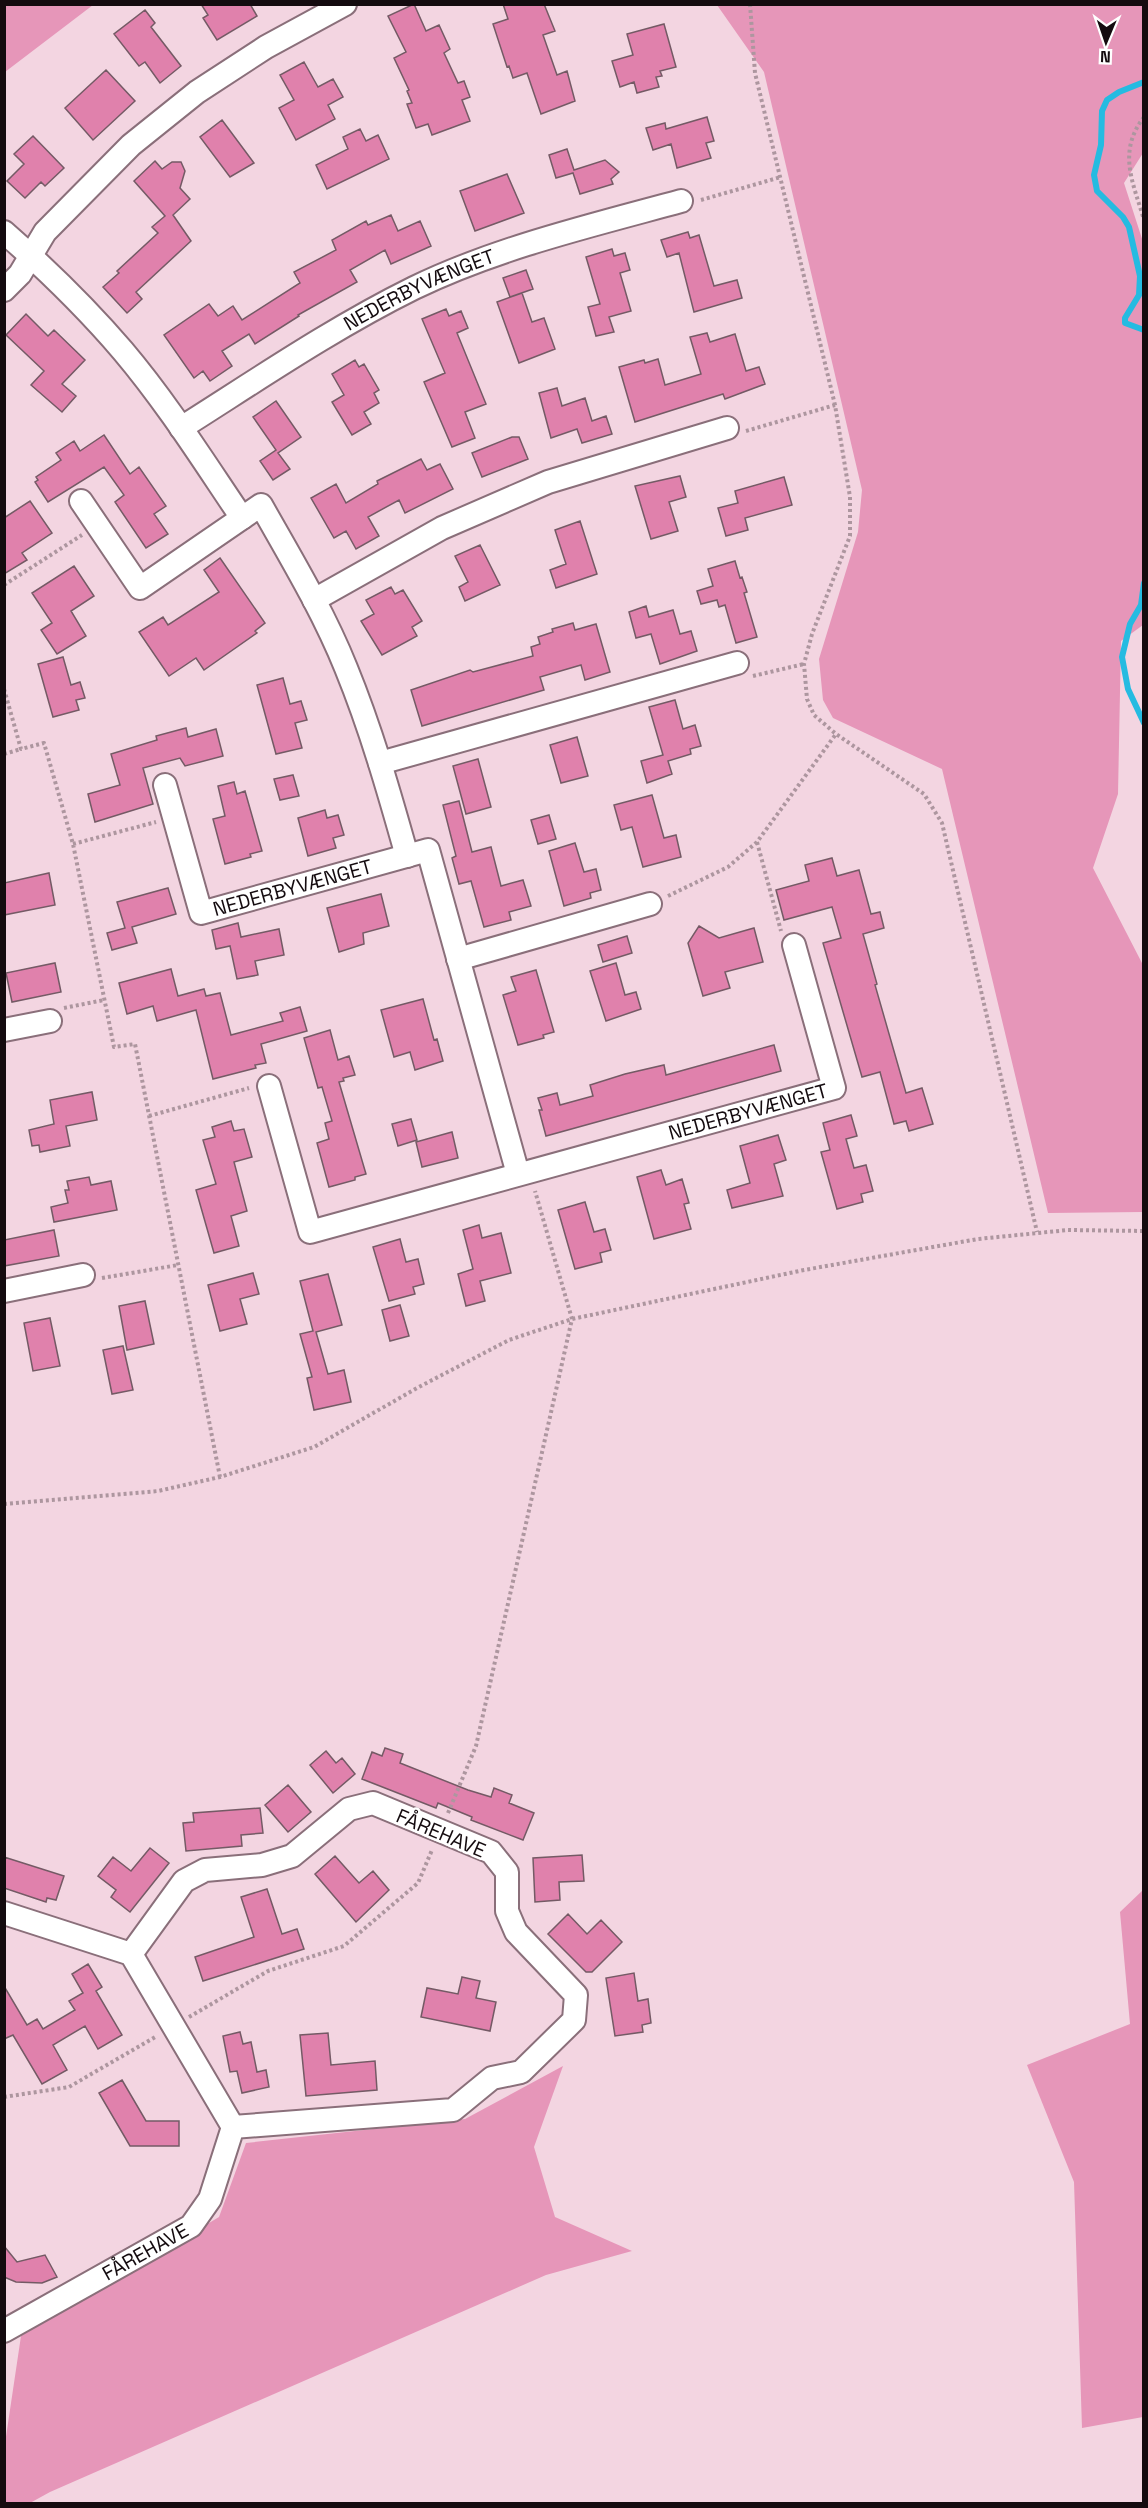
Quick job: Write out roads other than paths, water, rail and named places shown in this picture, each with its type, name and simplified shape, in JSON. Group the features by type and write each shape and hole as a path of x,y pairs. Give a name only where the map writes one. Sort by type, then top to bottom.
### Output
{"street":[{"path":"4,290 20,274 45,232 131,145 188,99 266,47 345,4"},
{"name":"NEDERBYVÆNGET","path":"181,428 345,324 416,287 502,253 681,201"},
{"path":"4,232 31,256 123,351 181,428 242,518"},
{"path":"314,600 442,528 548,482 727,428"},
{"path":"81,501 140,588 261,504 314,600 346,668 380,763 407,856"},
{"path":"380,763 737,663"},
{"name":"NEDERBYVÆNGET","path":"165,785 201,913 428,850 458,959 524,1173"},
{"path":"458,959 650,904"},
{"name":"NEDERBYVÆNGET","path":"269,1086 310,1232 834,1088 794,945"},
{"path":"4,1030 50,1021"},
{"path":"4,1291 83,1275"},
{"name":"FÅREHAVE","path":"4,2331 191,2226 210,2199 233,2127 453,2110 492,2078 521,2072 574,2020 576,1995 516,1932 507,1911 507,1872 491,1852 373,1803 349,1809 292,1856 262,1865 205,1870 184,1881 131,1954"},
{"path":"4,1913 131,1954 233,2127"}],"waterway":[{"path":"1144,82 1119,92 1107,100 1102,111 1101,145 1094,175 1097,191 1123,217 1129,227 1140,276 1139,295 1125,318 1125,323 1144,330"},
{"path":"1144,583 1141,605 1130,624 1122,657 1128,689 1144,723"}]}
